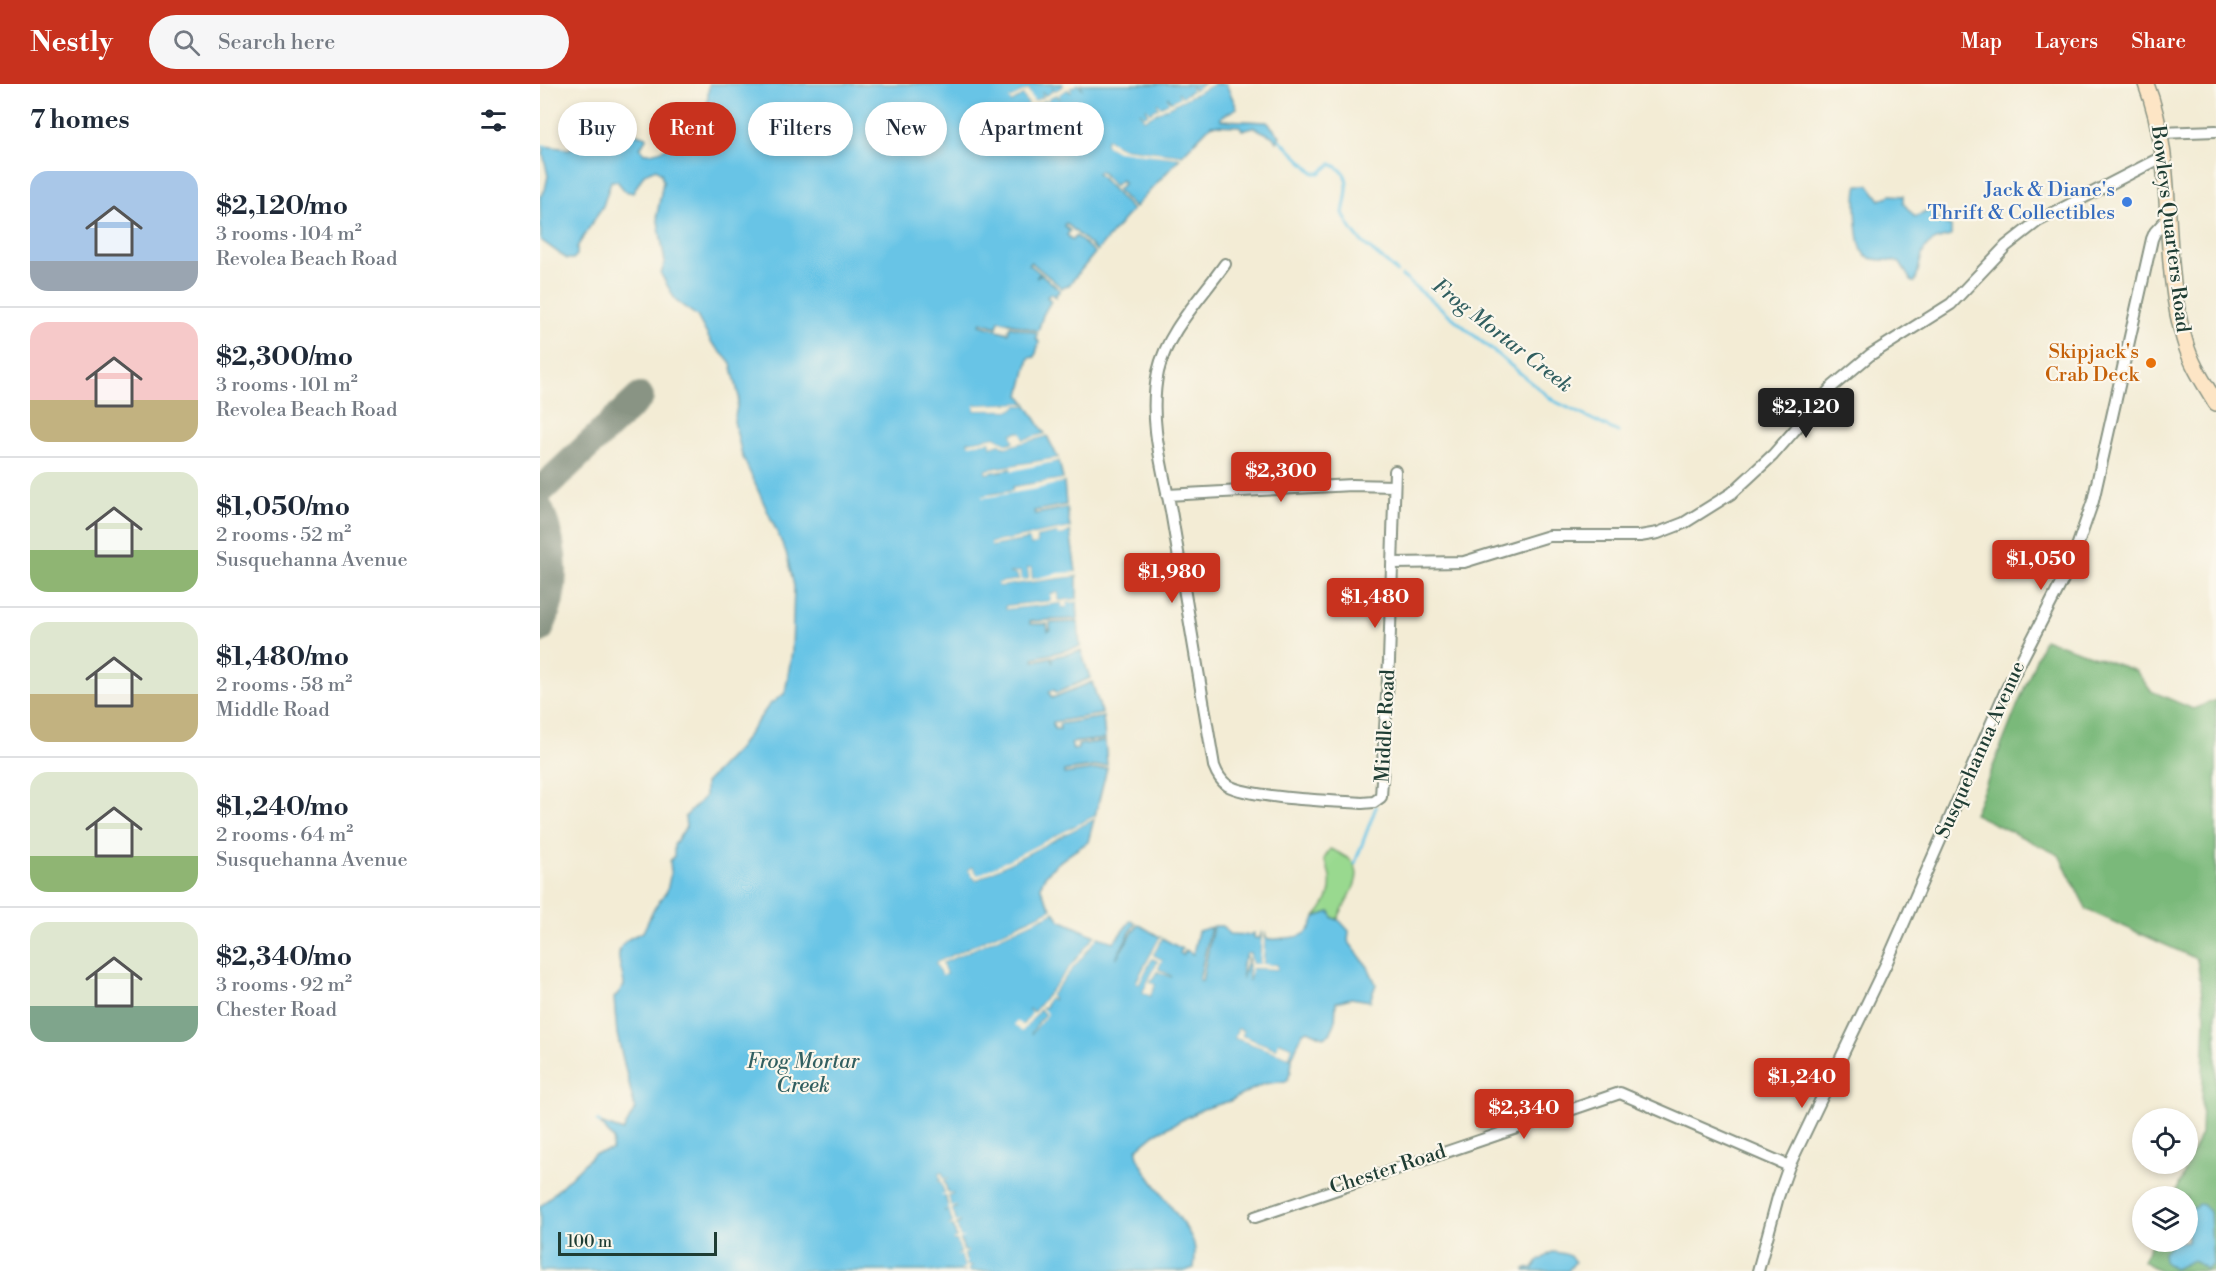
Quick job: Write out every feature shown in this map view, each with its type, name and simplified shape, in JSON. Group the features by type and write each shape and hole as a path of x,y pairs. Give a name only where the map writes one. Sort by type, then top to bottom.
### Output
{"street":[{"name":"Bowleys Quarters Road","path":"2146,84 2160,133 2175,301 2184,341 2192,362 2216,403"},
{"path":"2160,133 2216,131"},
{"path":"1393,563 1464,562 1549,536 1640,536 1664,531 1684,523 1732,493 1773,455 1833,386 1870,356 1951,304 2006,246 2038,221 2162,157"},
{"name":"Susquehanna Avenue","path":"1758,1271 1789,1166 1886,964 2007,690 2072,564 2093,501 2152,239 2167,219"},
{"path":"1225,264 1179,328 1158,371 1155,418 1167,495 1352,485 1394,486"},
{"name":"Middle Road","path":"1167,495 1214,766 1221,780 1250,793 1362,803 1378,800 1383,793 1395,471"},
{"name":"Chester Road","path":"1255,1216 1620,1093 1789,1166"}],"green space":[{"path":"2044,639 2136,671 2151,691 2193,709 2216,700 2216,1271 2160,1271 2143,1261 2147,1252 2198,1252 2198,1186 2179,1186 2184,1174 2198,1174 2205,1016 2197,959 2087,910 2059,855 1974,814"},
{"path":"1330,849 1348,858 1354,864 1357,872 1354,887 1338,919 1333,918 1330,912 1315,917 1325,903 1330,890 1330,875 1324,859"}],"water":[{"name":"Frog Mortar Creek","path":"709,84 1063,84 1064,86 1055,91 1052,87 1054,91 1045,96 1042,92 1044,97 1033,102 1028,90 1010,99 1011,102 959,102 959,156 1104,156 1104,102 1048,102 1047,99 1057,94 1060,99 1058,94 1068,89 1071,93 1070,88 1077,84 1082,88 1081,84 1204,84 1194,91 1191,86 1192,91 1182,97 1178,92 1181,97 1171,102 1168,97 1170,103 1160,107 1157,103 1159,108 1149,113 1146,108 1148,114 1144,116 1140,112 1144,119 1214,84 1226,84 1237,108 1221,117 1221,120 1267,122 1280,136 1277,142 1272,136 1253,127 1242,130 1240,126 1211,125 1182,155 1122,148 1107,139 1105,144 1117,150 1180,158 1134,208 1117,190 1124,183 1121,180 1114,186 1100,171 1097,173 1132,210 1097,251 1066,223 1064,225 1070,231 1067,235 1072,240 1076,236 1095,253 1068,286 1062,288 1031,262 1029,264 1040,273 1036,278 1041,274 1060,290 1055,296 1057,298 1051,293 1047,297 1051,301 1038,331 999,320 997,327 981,322 980,325 1008,333 1010,326 1037,333 1036,338 1039,342 1035,357 1029,358 1020,395 1026,403 975,405 975,410 1011,410 1017,405 1027,405 1045,434 1023,440 1020,432 1012,434 1014,442 1007,444 995,437 968,442 969,444 990,441 991,446 1000,443 1005,447 1047,436 1058,458 986,470 986,473 1059,461 1063,479 1013,487 1013,491 1064,482 1066,505 1034,511 1035,514 1067,508 1070,528 991,543 992,546 1030,539 1031,545 1037,543 1036,537 1057,533 1061,535 1070,531 1076,572 1032,579 1031,568 1028,568 1029,579 1021,581 1020,572 1009,573 1017,574 1019,580 999,583 999,586 1077,576 1077,599 1059,601 1058,593 1051,594 1051,601 1006,606 1006,609 1062,603 1063,607 1066,607 1066,603 1077,602 1078,619 1030,621 1030,624 1047,624 1048,631 1050,623 1078,622 1080,647 1033,658 1034,661 1051,657 1053,663 1052,657 1081,651 1090,678 1056,693 1054,689 1049,692 1052,698 1092,682 1102,714 1053,722 1054,729 1060,729 1059,724 1103,717 1105,739 1071,743 1073,750 1078,749 1078,745 1105,741 1107,765 1064,771 1064,774 1107,768 1095,816 978,876 972,867 968,870 976,880 1094,819 1088,842 1052,868 1042,881 1042,891 1052,909 936,963 942,975 946,974 942,963 1054,912 1060,920 1095,936 1034,1012 1028,1009 1033,1013 1022,1026 1017,1022 1015,1025 1022,1031 1040,1009 1045,1014 1031,1034 1047,1014 1040,1008 1045,1007 1049,997 1054,1000 1050,996 1098,937 1114,942 1131,920 1135,923 1116,958 1138,924 1160,937 1136,982 1139,984 1152,958 1158,961 1143,992 1150,996 1155,985 1150,983 1157,971 1172,977 1158,969 1162,960 1153,955 1162,938 1182,949 1180,953 1183,955 1186,950 1193,954 1198,931 1211,927 1199,980 1202,981 1213,926 1223,926 1229,934 1254,933 1254,938 1260,938 1262,930 1260,965 1252,964 1250,954 1247,954 1242,964 1242,979 1248,956 1249,981 1251,968 1277,969 1277,965 1263,965 1265,932 1266,938 1272,939 1292,938 1305,934 1315,917 1330,912 1333,918 1340,921 1349,931 1348,941 1368,967 1376,984 1370,1001 1351,998 1336,1002 1335,1023 1330,1034 1323,1037 1308,1030 1303,1032 1292,1057 1289,1056 1292,1047 1279,1042 1276,1049 1242,1036 1243,1031 1238,1029 1235,1038 1292,1058 1287,1081 1263,1084 1230,1101 1203,1109 1155,1134 1137,1149 1143,1167 1182,1221 1194,1244 1194,1268 1185,1271 969,1271 968,1267 973,1266 967,1266 964,1253 968,1251 964,1252 956,1224 961,1222 956,1223 952,1209 957,1207 951,1208 948,1195 953,1193 948,1194 944,1180 949,1178 944,1179 942,1173 939,1174 941,1180 938,1181 941,1181 949,1209 944,1211 949,1210 953,1224 949,1225 953,1225 957,1239 953,1240 957,1240 961,1253 957,1255 961,1254 965,1268 961,1270 966,1271 540,1271 540,1207 594,1154 612,1150 613,1139 600,1123 623,1131 635,1109 617,1034 614,998 624,986 619,951 628,940 643,932 654,909 667,891 674,845 686,827 685,817 705,796 705,783 738,749 769,705 785,693 792,652 794,586 786,552 742,455 734,421 739,397 731,363 711,342 697,316 676,301 661,274 665,262 657,215 663,182 661,173 656,169 644,174 633,193 625,191 617,181 611,181 603,206 577,247 577,255 573,259 567,259 541,240 540,197 545,190 548,176 543,153 545,146 558,148 558,156 637,156 637,134 647,137 640,148 644,153 649,152 649,156 736,156 736,102 708,102"},
{"name":"Frog Mortar Creek","path":"1023,95 1027,102 1011,102"},
{"path":"1858,185 1869,185 1880,200 1891,195 1903,196 1903,203 1915,217 1933,209 1937,219 1951,227 1951,236 1932,242 1923,252 1915,282 1912,282 1900,263 1867,257 1863,253 1857,222"},
{"path":"2198,1204 2204,1205 2210,1212 2213,1265 2206,1269 2193,1260 2174,1269 2164,1261 2163,1252 2198,1252"},
{"path":"1552,1252 1568,1255 1575,1262 1568,1271 1525,1271 1525,1269 1533,1268 1537,1262"}],"pier":[{"path":"1063,84 1077,84 1070,88 1072,93 1068,89 1059,94 1060,99 1057,94 1048,99 1048,102 1046,100 1027,102 1023,95 1011,102 1009,99 1028,90 1034,101 1044,97 1041,92 1045,96 1054,91 1052,87 1055,91 1064,86"},
{"path":"1204,84 1214,84 1144,119 1140,112 1144,116 1148,114 1147,108 1150,113 1159,108 1157,103 1161,107 1169,103 1167,98 1171,102 1180,97 1178,92 1182,97 1192,91 1190,87 1194,91"},
{"path":"1107,139 1122,148 1182,155 1180,158 1117,151 1105,144"},
{"path":"1022,403 1027,405 1017,405 1011,410 975,410 974,405"},
{"path":"1021,432 1023,440 1045,434 1047,436 1005,447 1000,443 991,446 990,441 969,445 968,442 995,437 1008,444 1014,442 1012,434"},
{"path":"1058,458 1059,461 1012,471 1011,468 986,473 986,470"},
{"path":"1063,479 1064,482 1037,489 983,498 982,496 1013,491 1013,487"},
{"path":"1070,528 1070,531 1062,535 1058,536 1057,533 1036,537 1037,544 1031,545 1029,539 991,546 991,543"},
{"path":"1028,568 1031,568 1032,579 1058,573 1076,572 1077,576 999,586 998,583 1019,580 1017,574 1009,573 1020,572 1021,580 1029,579"},
{"path":"1058,593 1059,601 1077,599 1077,602 1067,603 1067,607 1062,607 1062,603 1006,609 1006,606 1051,601 1050,594"},
{"path":"1095,816 1094,819 976,880 968,870 972,867 978,875"},
{"path":"1052,909 1054,912 942,963 946,974 942,976 936,963"},
{"path":"1262,930 1265,932 1263,964 1277,965 1277,969 1252,968 1248,981 1250,964 1248,956 1240,979 1247,954 1250,954 1252,964 1260,964"},
{"path":"1095,936 1098,937 1050,996 1054,1000 1049,998 1044,1007 1041,1007 1048,1014 1031,1034 1045,1014 1040,1009 1022,1032 1014,1025 1017,1021 1023,1025 1032,1013 1028,1009 1034,1012"},
{"path":"1160,937 1162,938 1153,955 1162,960 1158,969 1172,977 1157,971 1150,982 1155,985 1150,996 1143,992 1158,961 1152,958 1139,984 1136,983"},
{"path":"1238,1029 1243,1031 1242,1036 1276,1049 1278,1042 1292,1047 1289,1056 1292,1058 1235,1038"},
{"path":"942,1173 944,1179 949,1178 944,1181 947,1193 953,1193 948,1195 951,1207 957,1206 952,1209 956,1222 961,1221 956,1224 960,1237 965,1237 960,1239 963,1252 969,1251 964,1254 967,1266 973,1266 968,1267 969,1271 960,1270 965,1268 961,1255 956,1256 961,1253 957,1240 952,1240 957,1238 954,1225 948,1226 953,1223 949,1210 944,1210 949,1209 946,1196 940,1196 945,1194 941,1181 936,1182 941,1180 939,1174"}],"waterway":[{"name":"Frog Mortar Creek","path":"1280,140 1314,173 1320,173 1331,164 1339,168 1347,185 1343,213 1348,224 1360,240 1397,272"},
{"name":"Frog Mortar Creek","path":"540,147 545,146"},
{"name":"Frog Mortar Creek","path":"1402,276 1554,401 1618,432"},
{"path":"1355,863 1376,807"}],"taxiway":[{"path":"540,491 640,397"},
{"path":"540,510 549,540 553,570 550,599 540,629"}],"place":[{"name":"Jack & Diane's Thrift & Collectibles","path":"2127,202"},
{"name":"Skipjack's Crab Deck","path":"2151,363"}]}
